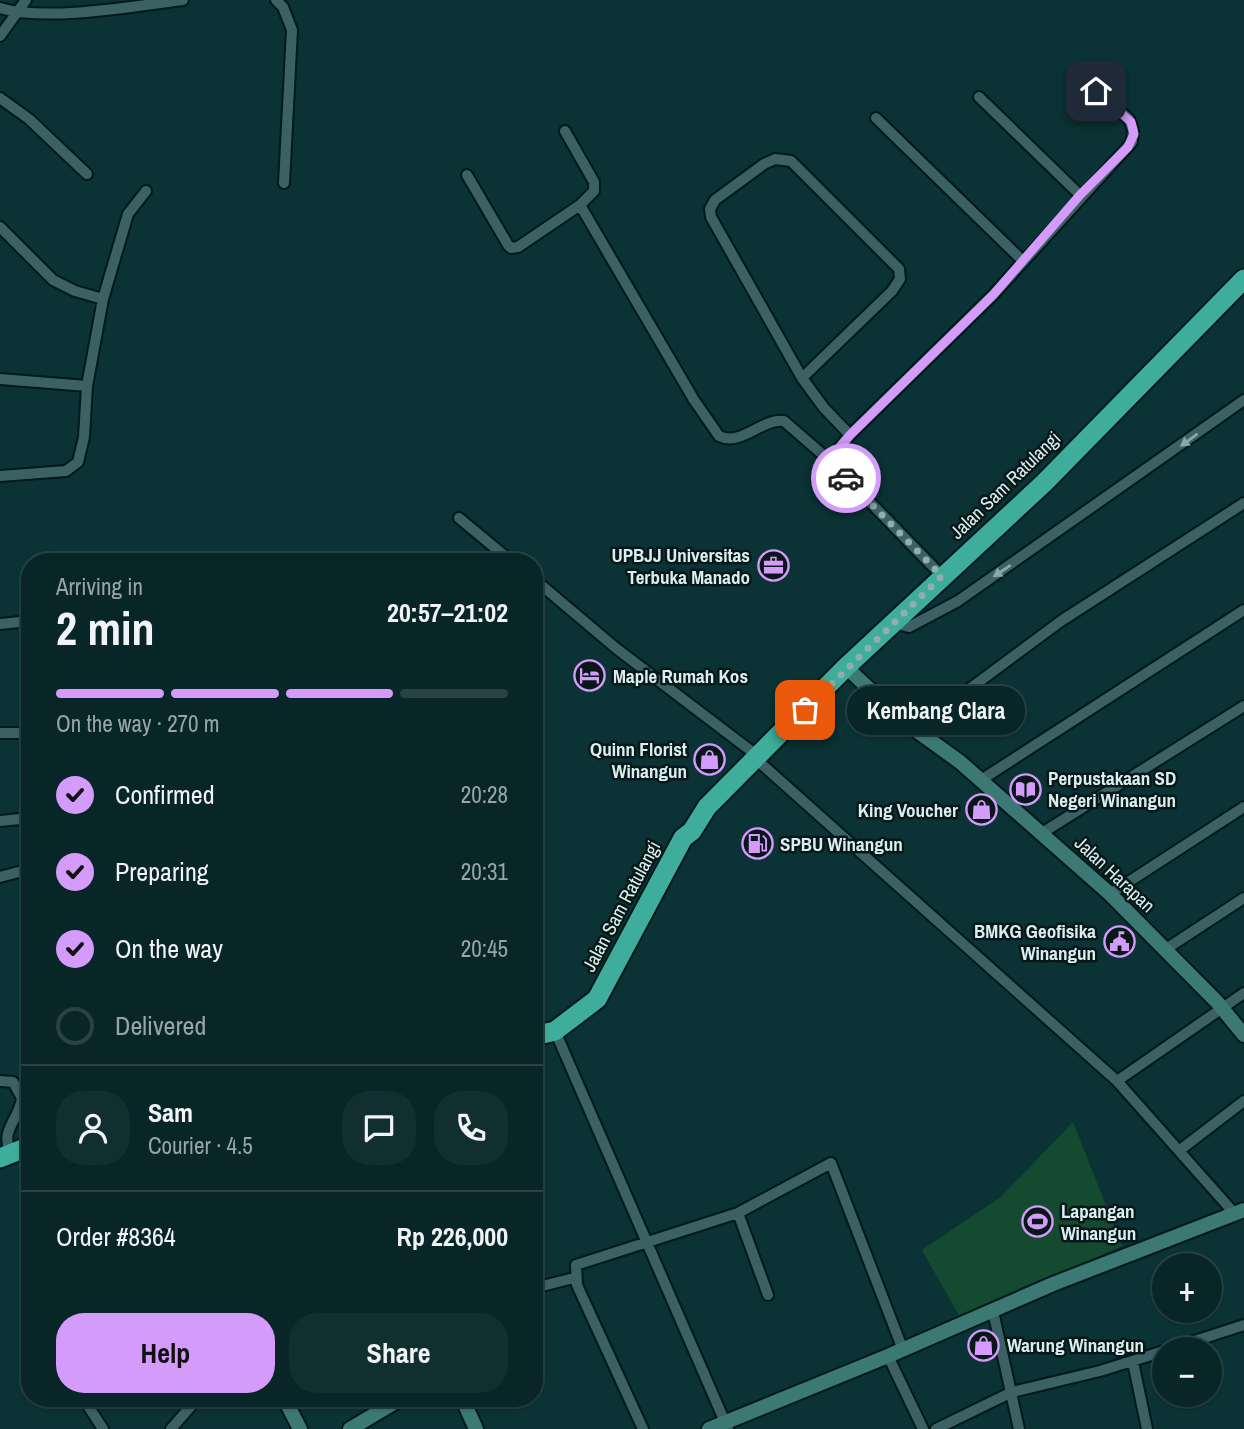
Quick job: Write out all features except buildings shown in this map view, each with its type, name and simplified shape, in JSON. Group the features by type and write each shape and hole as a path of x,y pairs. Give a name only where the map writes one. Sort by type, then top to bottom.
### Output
{"highway":[{"name":"Jalan Sam Ratulangi","path":"543,1034 555,1031 597,999 683,838 692,831 707,807 758,759 846,667 1044,483 1244,279"}],"street":[{"path":"0,36 26,0"},
{"path":"0,8 15,13 108,10 183,0"},
{"path":"276,0 292,30 284,183"},
{"path":"829,460 850,435 993,295 1080,195 1128,147 1134,134 1129,119 1080,77"},
{"path":"979,97 1080,195"},
{"path":"0,98 29,119 87,174"},
{"path":"876,118 1023,261"},
{"path":"467,175 511,248 518,247 593,194 594,182 565,131"},
{"path":"802,378 892,291 900,279 899,269 791,161 775,159 715,200 710,209 711,216 802,378 824,408 850,435"},
{"path":"0,476 66,471 78,462 84,437 87,386 103,299 128,214 146,191"},
{"path":"579,205 694,400 719,436 731,439 772,422 784,421 829,460 942,576"},
{"path":"0,227 53,280 75,291 103,299"},
{"path":"0,379 87,386"},
{"path":"893,623 909,627 958,601 1244,400"},
{"path":"914,730 1061,621 1244,503"},
{"path":"459,518 501,553"},
{"path":"543,587 617,649 758,759 1117,1081 1239,1212 993,1311 726,1426 709,1429"},
{"path":"981,780 1244,610"},
{"path":"0,624 21,622"},
{"name":"Jalan Harapan","path":"846,667 914,730 981,780 1110,894 1167,949 1222,1007 1244,1035"},
{"path":"1042,833 1244,706"},
{"path":"0,733 21,733"},
{"path":"1110,894 1244,807"},
{"path":"0,821 21,819"},
{"path":"0,877 21,871"},
{"path":"1167,949 1244,898"},
{"path":"1117,1081 1244,993"},
{"path":"555,1031 726,1426"},
{"path":"0,1081 13,1082 21,1092"},
{"path":"1180,1150 1244,1101"},
{"path":"5,1155 7,1131 21,1109"},
{"path":"643,1429 574,1278 574,1270 580,1262 738,1213 831,1163 903,1350"},
{"path":"738,1213 768,1295"},
{"path":"543,1286 574,1278"},
{"path":"993,1311 1019,1429"},
{"path":"1207,1337 1244,1325"},
{"path":"936,1429 1012,1392 1152,1355"},
{"path":"888,1356 923,1429"},
{"path":"1133,1362 1147,1429"},
{"path":"89,1407 103,1429"},
{"path":"171,1429 190,1407"},
{"path":"289,1407 300,1429"},
{"path":"350,1429 387,1407"},
{"path":"466,1407 476,1429"}],"green space":[{"name":"Lapangan Winangun","path":"1073,1122 1122,1246 960,1317 922,1250 1001,1197"}],"way so far":[{"path":"805,710 942,576 846,478"}],"place":[{"name":"UPBJJ Universitas Terbuka Manado","path":"773,566"},
{"name":"Maple Rumah Kos","path":"590,676"},
{"name":"Kembang Clara","path":"805,710"},
{"name":"Quinn Florist Winangun","path":"710,760"},
{"name":"Perpustakaan SD Negeri Winangun","path":"1025,789"},
{"name":"King Voucher","path":"981,810"},
{"name":"SPBU Winangun","path":"757,844"},
{"name":"BMKG Geofisika Winangun","path":"1119,942"},
{"name":"Lapangan Winangun","path":"1038,1222"},
{"name":"Warung Winangun","path":"984,1345"}],"route":[{"path":"846,478 829,460 850,435 993,295 1080,195 1132,142 1134,134 1129,119 1096,91"}]}
